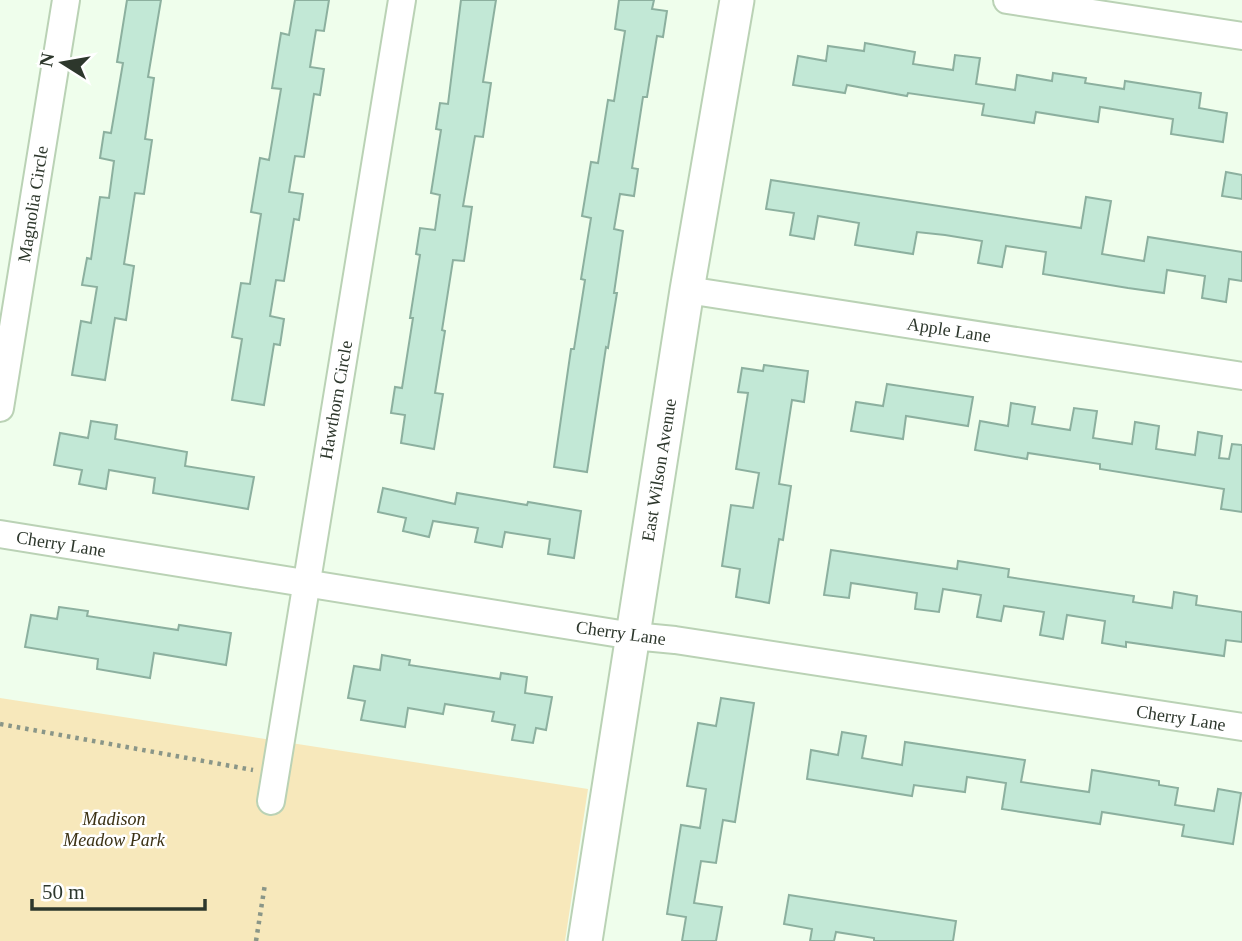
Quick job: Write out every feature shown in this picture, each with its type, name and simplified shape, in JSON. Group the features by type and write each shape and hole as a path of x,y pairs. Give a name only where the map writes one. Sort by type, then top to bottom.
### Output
{"street":[{"name":"Magnolia Circle","path":"0,408 66,0"},
{"name":"Hawthorn Circle","path":"271,800 402,0"},
{"name":"East Wilson Avenue","path":"585,941 687,290 737,0"},
{"path":"1007,0 1242,36"},
{"name":"Apple Lane","path":"687,290 1242,376"},
{"name":"Cherry Lane","path":"0,534 633,636 675,640 1242,727"}],"path":[{"path":"0,724 275,774"},
{"path":"256,941 265,884"}],"green space":[{"name":"Madison Meadow Park","path":"0,698 588,789 565,941 0,941"}],"building":[{"path":"127,0 161,0 148,77 154,78 145,139 152,140 144,194 135,193 124,264 134,266 126,320 115,318 105,380 72,375 81,321 91,323 97,287 82,285 87,258 91,259 100,197 109,198 114,161 100,158 104,132 111,133 123,63 117,62"},
{"path":"295,0 329,0 324,31 316,30 310,67 324,69 320,95 314,94 304,157 295,156 289,192 303,194 299,220 294,219 284,281 276,280 270,316 284,319 280,345 274,344 264,405 232,400 242,339 232,337 241,283 250,284 261,214 251,212 260,158 269,160 281,89 272,88 281,33 289,35"},
{"path":"461,0 496,0 483,82 491,83 483,137 475,136 463,206 472,207 464,261 453,260 442,330 445,331 435,393 443,394 434,449 401,443 405,415 391,413 395,387 402,388 413,318 410,318 420,255 416,254 420,228 435,230 440,195 431,193 441,130 436,129 440,103 448,104"},
{"path":"619,0 654,0 652,9 667,11 663,37 657,36 647,97 643,97 632,168 638,169 634,196 620,194 614,229 623,231 614,293 617,293 587,472 554,467 571,349 574,349 585,280 581,279 591,218 582,216 591,162 598,163 608,100 614,101 625,31 615,29"},
{"path":"865,43 915,52 913,64 953,70 955,55 980,58 976,84 1015,90 1017,75 1052,81 1053,73 1086,78 1085,83 1124,89 1125,81 1201,93 1199,108 1227,113 1223,142 1171,134 1173,119 1100,107 1098,122 1036,112 1034,123 982,115 984,104 908,93 907,96 847,85 845,93 793,85 798,56 826,61 828,46 864,51"},
{"path":"1226,172 1242,175 1242,199 1222,196"},
{"path":"771,180 1081,228 1086,197 1111,201 1102,254 1144,261 1148,237 1242,252 1242,281 1229,279 1226,302 1202,298 1205,276 1167,270 1164,293 1128,288 1043,274 1046,252 1006,246 1002,267 978,263 982,241 945,235 917,232 913,254 855,245 859,223 818,216 814,239 790,235 794,213 766,209"},
{"path":"764,365 808,371 804,402 792,400 779,484 791,486 783,540 779,539 769,603 736,597 740,569 722,566 731,505 753,508 759,473 736,469 748,393 738,392 742,368 763,371"},
{"path":"887,384 973,397 968,426 906,416 903,439 851,431 856,402 883,406"},
{"path":"1011,403 1035,407 1032,424 1070,430 1074,408 1097,411 1093,438 1132,444 1135,422 1159,426 1156,449 1195,455 1198,432 1222,436 1219,458 1229,459 1232,444 1242,445 1242,512 1221,509 1224,489 1100,469 1100,464 1028,453 1027,459 975,450 980,421 1008,426"},
{"path":"91,421 117,425 115,439 187,452 185,466 254,477 248,509 153,493 155,478 109,470 106,489 79,484 82,470 54,465 60,433 88,438"},
{"path":"383,488 455,504 457,493 581,511 574,558 548,554 550,539 505,532 502,547 475,542 478,528 433,521 429,537 403,531 406,518 378,512"},
{"path":"831,550 957,569 958,561 1009,569 1008,577 1134,596 1133,602 1172,608 1174,592 1197,596 1196,605 1242,612 1242,642 1226,640 1224,656 1126,642 1126,647 1102,643 1105,621 1067,615 1063,639 1040,635 1044,612 1004,606 1001,621 977,617 981,595 943,589 939,612 915,609 917,593 851,583 849,598 824,595"},
{"path":"59,607 88,611 87,616 178,630 179,625 231,633 226,665 154,653 150,678 97,669 98,659 25,647 31,615 57,619"},
{"path":"382,655 410,660 409,665 500,679 501,673 527,677 525,693 552,697 546,730 536,728 533,743 512,740 515,725 492,721 494,712 445,704 443,714 408,708 405,727 361,720 365,701 348,698 354,666 380,670"},
{"path":"721,698 754,703 735,822 723,820 716,863 701,861 694,903 722,907 716,941 682,941 686,917 667,914 674,869 681,825 700,828 706,789 687,786 698,723 716,726"},
{"path":"842,732 866,736 862,758 902,765 905,742 1025,760 1021,782 1089,792 1092,770 1159,781 1159,785 1178,788 1175,805 1214,811 1218,789 1241,793 1233,844 1182,836 1184,825 1102,812 1100,824 1002,809 1006,783 967,777 965,792 914,785 912,796 807,779 811,750 838,755"},
{"path":"789,895 956,921 953,941 874,941 874,938 836,932 834,941 810,941 812,929 784,924"}]}
